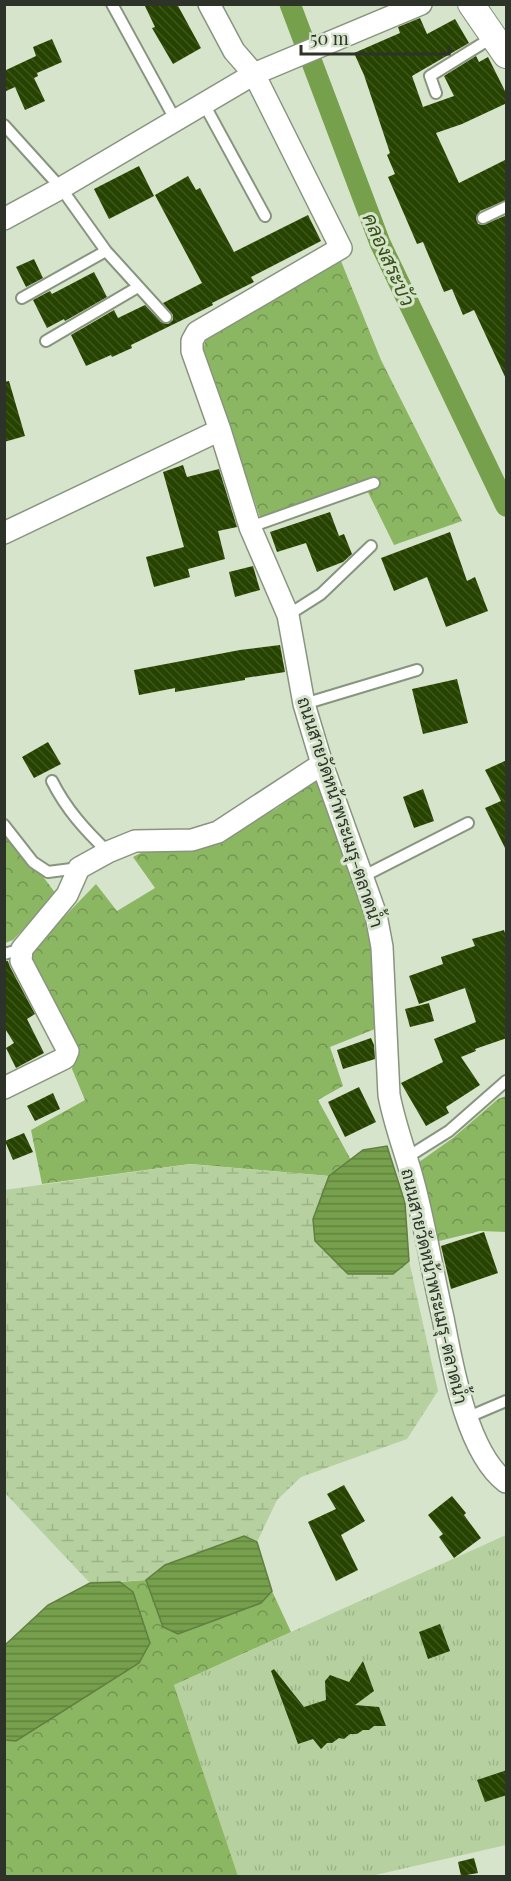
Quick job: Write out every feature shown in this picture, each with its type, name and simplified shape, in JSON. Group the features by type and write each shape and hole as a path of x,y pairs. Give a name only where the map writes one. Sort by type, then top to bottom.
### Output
{"street":[{"name":"ถนนสายวัดหน้าพระเมรุ-ตลาดน้ำ","path":"209,4 234,51 260,71 341,248 196,332 192,341 192,351 220,430 250,527 288,615 304,704 322,764 376,915 382,947 389,1095 393,1117 415,1187 466,1418 484,1455 501,1478 507,1482"},
{"path":"4,219 260,71 421,4"},
{"path":"471,4 502,48"},
{"path":"4,533 220,430"},
{"path":"4,1088 65,1058 68,1051 21,961 13,952 67,894 79,868 108,852 135,841 192,840 218,832 322,764"}],"lane":[{"path":"112,4 176,121"},
{"path":"436,93 430,75 502,48"},
{"path":"204,104 265,216"},
{"path":"4,125 61,188 106,251 166,317"},
{"path":"483,218 507,207"},
{"path":"22,298 106,251"},
{"path":"46,341 138,287"},
{"path":"250,527 374,483"},
{"path":"288,615 321,594 370,546"},
{"path":"304,704 417,670"},
{"path":"52,781 62,800 86,831 108,852"},
{"path":"362,877 468,823"},
{"path":"4,825 33,862 48,872 79,868"},
{"path":"406,1158 449,1131 507,1081"},
{"path":"466,1418 507,1401"}],"green space":[{"path":"341,261 381,360 462,521 394,545 363,482 260,517 203,350 207,335"},
{"path":"318,777 369,918 375,1029 330,1047 343,1086 318,1100 351,1160 329,1176 190,1164 42,1184 31,1130 85,1100 72,1069 75,1043 32,966 32,950 96,884 117,911 155,888 133,857 156,845 196,851 277,808"},
{"path":"4,824 56,894 13,940 5,943"},
{"path":"506,1096 506,1232 480,1231 435,1242 419,1162 453,1138 498,1099"},
{"path":"190,1164 329,1176 313,1219 393,1274 409,1261 438,1391 407,1439 301,1477 277,1500 257,1542 244,1536 165,1565 146,1580 90,1583 5,1493 4,1190"},
{"path":"506,1535 506,1845 371,1876 238,1876 174,1685"},
{"path":"146,1580 163,1627 261,1603 272,1591 291,1632 174,1685 238,1876 5,1876 4,1740 16,1741 133,1592 120,1582"}],"shaded area":[{"path":"387,1146 405,1203 409,1261 393,1274 348,1274 315,1241 313,1219 329,1176 363,1150"},
{"path":"244,1536 257,1542 272,1591 261,1603 178,1634 163,1627 146,1580 165,1565"},
{"path":"120,1582 133,1592 150,1643 139,1663 16,1741 5,1740 5,1645 48,1605 90,1583"}],"building":[{"path":"144,4 177,4 201,48 173,64 152,28 155,27"},
{"path":"420,18 427,34 455,19 469,43 412,76 423,107 454,96 444,76 476,56 479,62 488,57 507,95 507,103 462,124 436,133 459,183 507,159 507,200 480,211 476,218 478,224 483,225 507,215 507,381 474,310 463,315 452,289 444,292 423,242 417,244 388,177 395,174 387,155 390,153 364,75 354,53 400,33 398,27"},
{"path":"52,39 62,62 37,73 38,76 34,78 45,101 25,110 15,87 4,92 4,71 36,56 33,47"},
{"path":"139,166 154,196 109,219 94,189"},
{"path":"188,176 196,190 200,188 234,252 308,215 321,241 251,277 254,282 212,303 213,305 131,345 132,348 86,366 71,335 114,310 118,318 145,305 161,322 168,324 173,320 173,315 163,303 202,283 155,195"},
{"path":"34,259 43,278 26,287 16,267"},
{"path":"94,272 107,297 65,321 64,319 47,328 33,300 50,291 52,294"},
{"path":"9,381 25,436 4,442 4,382"},
{"path":"183,465 187,477 219,469 237,527 218,531 225,559 188,569 190,577 154,587 146,557 184,547 163,472"},
{"path":"330,512 339,536 344,534 352,554 343,562 317,572 306,543 277,552 270,532"},
{"path":"450,532 467,581 475,577 488,611 446,627 427,577 394,591 381,558"},
{"path":"253,566 260,590 235,597 229,572"},
{"path":"280,645 285,672 175,692 175,688 139,695 134,670 240,650"},
{"path":"457,679 468,723 423,734 412,689"},
{"path":"48,742 61,764 34,778 22,757"},
{"path":"507,760 507,852 485,808 501,801 485,770"},
{"path":"423,789 434,821 414,828 403,797"},
{"path":"504,930 507,939 507,1038 475,1049 476,1051 461,1057 480,1085 446,1107 449,1113 426,1126 401,1083 443,1062 434,1039 476,1022 465,988 419,1004 409,976 443,964 441,957 475,946 472,939"},
{"path":"4,961 8,961 35,1014 27,1019 44,1053 16,1068 6,1048 14,1043 4,1027"},
{"path":"429,1003 434,1021 410,1027 405,1009"},
{"path":"371,1038 375,1059 343,1069 337,1050"},
{"path":"359,1087 376,1122 345,1137 328,1102"},
{"path":"53,1093 60,1109 35,1121 27,1106"},
{"path":"24,1133 33,1152 13,1160 5,1141"},
{"path":"484,1232 498,1273 451,1289 441,1246"},
{"path":"344,1485 365,1521 341,1535 358,1570 336,1581 308,1522 336,1509 327,1494"},
{"path":"452,1496 466,1513 464,1515 481,1538 454,1558 439,1537 443,1534 428,1515"},
{"path":"440,1624 450,1651 428,1659 419,1632"},
{"path":"363,1661 374,1691 355,1705 379,1707 386,1726 374,1726 357,1734 350,1734 344,1739 339,1738 332,1743 327,1743 321,1749 313,1739 298,1744 271,1671 274,1669 304,1707 326,1700 325,1681 330,1675 349,1682"},
{"path":"507,1770 507,1795 485,1802 477,1780"},
{"path":"474,1858 478,1873 461,1876 458,1862"}],"waterway":[{"name":"คลองสระบัว","path":"290,4 380,243 506,506"}]}
